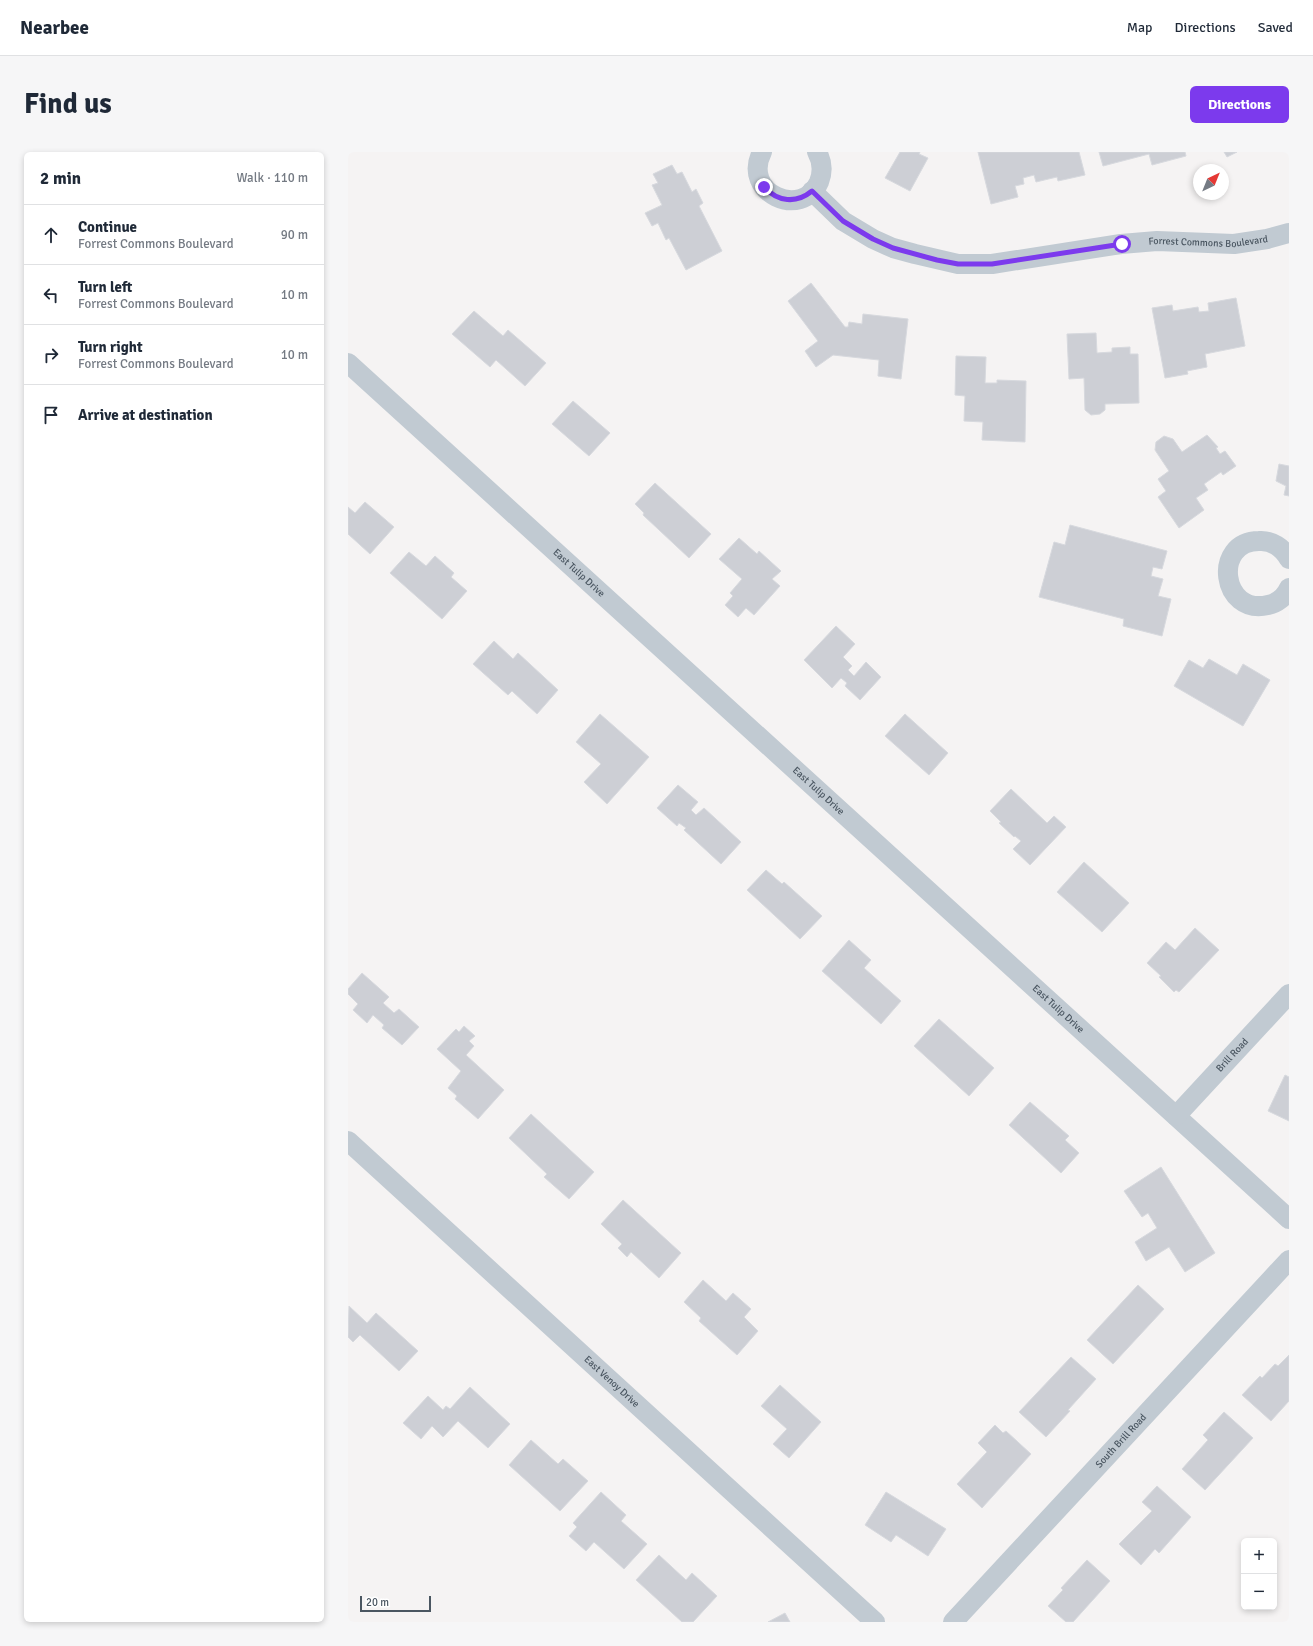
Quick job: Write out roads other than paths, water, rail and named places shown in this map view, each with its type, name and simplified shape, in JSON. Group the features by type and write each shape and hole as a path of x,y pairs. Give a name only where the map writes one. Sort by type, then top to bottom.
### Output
{"street":[{"path":"762,152 758,165 760,180 769,193 783,199 791,200 799,199 812,191 818,185 821,177 821,161 817,152"},
{"name":"Forrest Commons Boulevard","path":"812,191 843,221 873,239 893,248 958,264 992,264 1122,244 1157,241 1239,244 1289,233"},
{"name":"East Tulip Drive","path":"348,363 1289,1219"},
{"path":"1289,558 1279,546 1258,540 1239,548 1234,553 1228,566 1227,573 1228,580 1234,593 1238,598 1251,605 1258,606 1272,604 1284,596 1289,588"},
{"name":"Brill Road","path":"1176,1116 1289,994"},
{"name":"East Venoy Drive","path":"348,1141 875,1622"},
{"name":"South Brill Road","path":"953,1622 1289,1260"}]}
